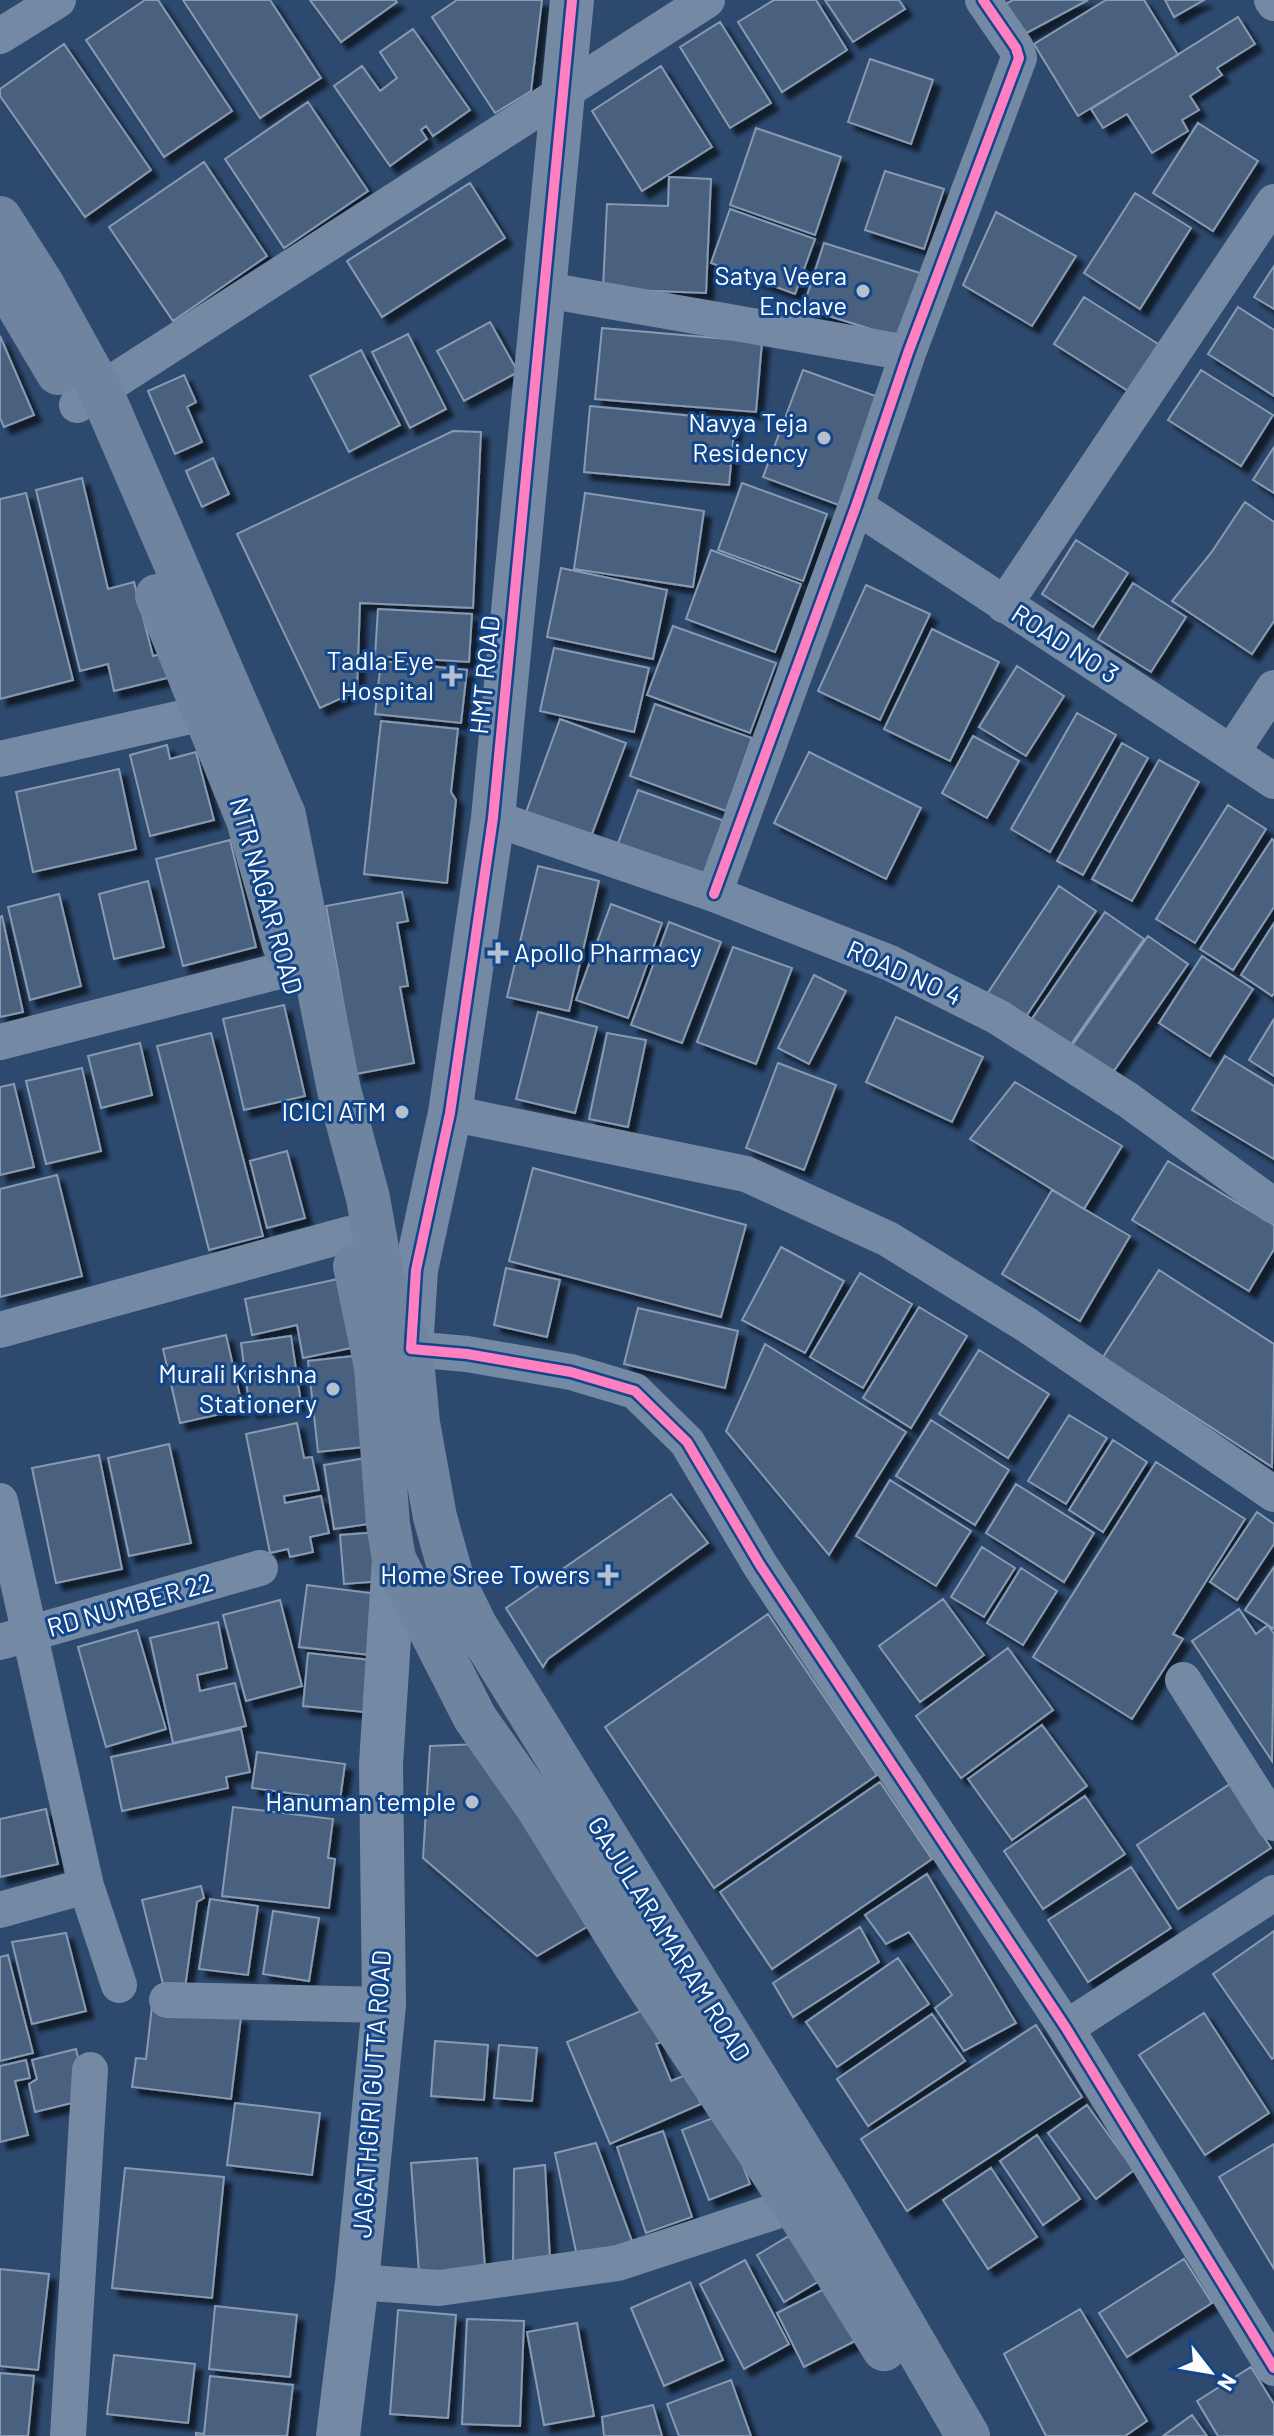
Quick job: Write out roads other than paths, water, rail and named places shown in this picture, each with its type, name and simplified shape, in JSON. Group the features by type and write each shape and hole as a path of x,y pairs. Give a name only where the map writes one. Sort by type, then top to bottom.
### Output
{"main road":[{"name":"NTR NAGAR ROAD","path":"0,218 42,284 89,397 284,815 339,1090 368,1198 383,1282 411,1349 418,1423"},
{"name":"NTR NAGAR ROAD","path":"0,275 89,397 98,450 248,820 291,968 332,1173 349,1234 376,1367 388,1524 394,1559"},
{"name":"GAJULARAMARAM ROAD","path":"418,1423 443,1548 452,1578 475,1625 811,2200 876,2336 933,2436"},
{"name":"GAJULARAMARAM ROAD","path":"394,1559 475,1718 538,1808 635,1965 811,2200 968,2436"}],"street":[{"path":"0,36 58,0"},
{"name":"HMT ROAD","path":"411,1349 416,1270 450,1113 493,818 572,0"},
{"path":"89,397 707,0"},
{"path":"714,894 856,506 908,353 1019,58 1016,48 983,0"},
{"path":"1004,605 1274,202"},
{"path":"546,290 908,353"},
{"name":"ROAD NO 3","path":"856,506 1274,781"},
{"path":"1232,752 1274,688"},
{"path":"0,759 204,713"},
{"name":"ROAD NO 4","path":"493,818 714,894 890,963 998,1017 1128,1100 1274,1206"},
{"path":"0,1042 291,968"},
{"path":"450,1113 746,1174 888,1239 1027,1325 1274,1494"},
{"path":"0,1330 349,1234"},
{"path":"411,1349 467,1354 571,1372 635,1391 687,1442 760,1565 1066,2028 1274,2368"},
{"path":"0,1501 14,1638 86,1886 119,1985"},
{"name":"JAGATHGIRI GUTTA ROAD","path":"338,2436 357,2282 384,2005 381,1764 394,1559"},
{"name":"RD NUMBER 22","path":"14,1638 260,1568"},
{"path":"1183,1680 1274,1823"},
{"path":"0,1910 86,1886"},
{"path":"1066,2028 1274,1893"},
{"path":"167,2000 384,2005"},
{"path":"68,2436 90,2070"},
{"path":"357,2282 439,2288 618,2263 811,2200"}],"place":[{"name":"Satya Veera Enclave","path":"863,291"},
{"name":"Navya Teja Residency","path":"824,438"},
{"name":"Tadla Eye Hospital","path":"452,676"},
{"name":"Apollo Pharmacy","path":"498,953"},
{"name":"ICICI ATM","path":"402,1112"},
{"name":"Murali Krishna Stationery","path":"333,1389"},
{"name":"Home Sree Towers","path":"608,1575"},
{"name":"Hanuman temple","path":"472,1802"}]}
